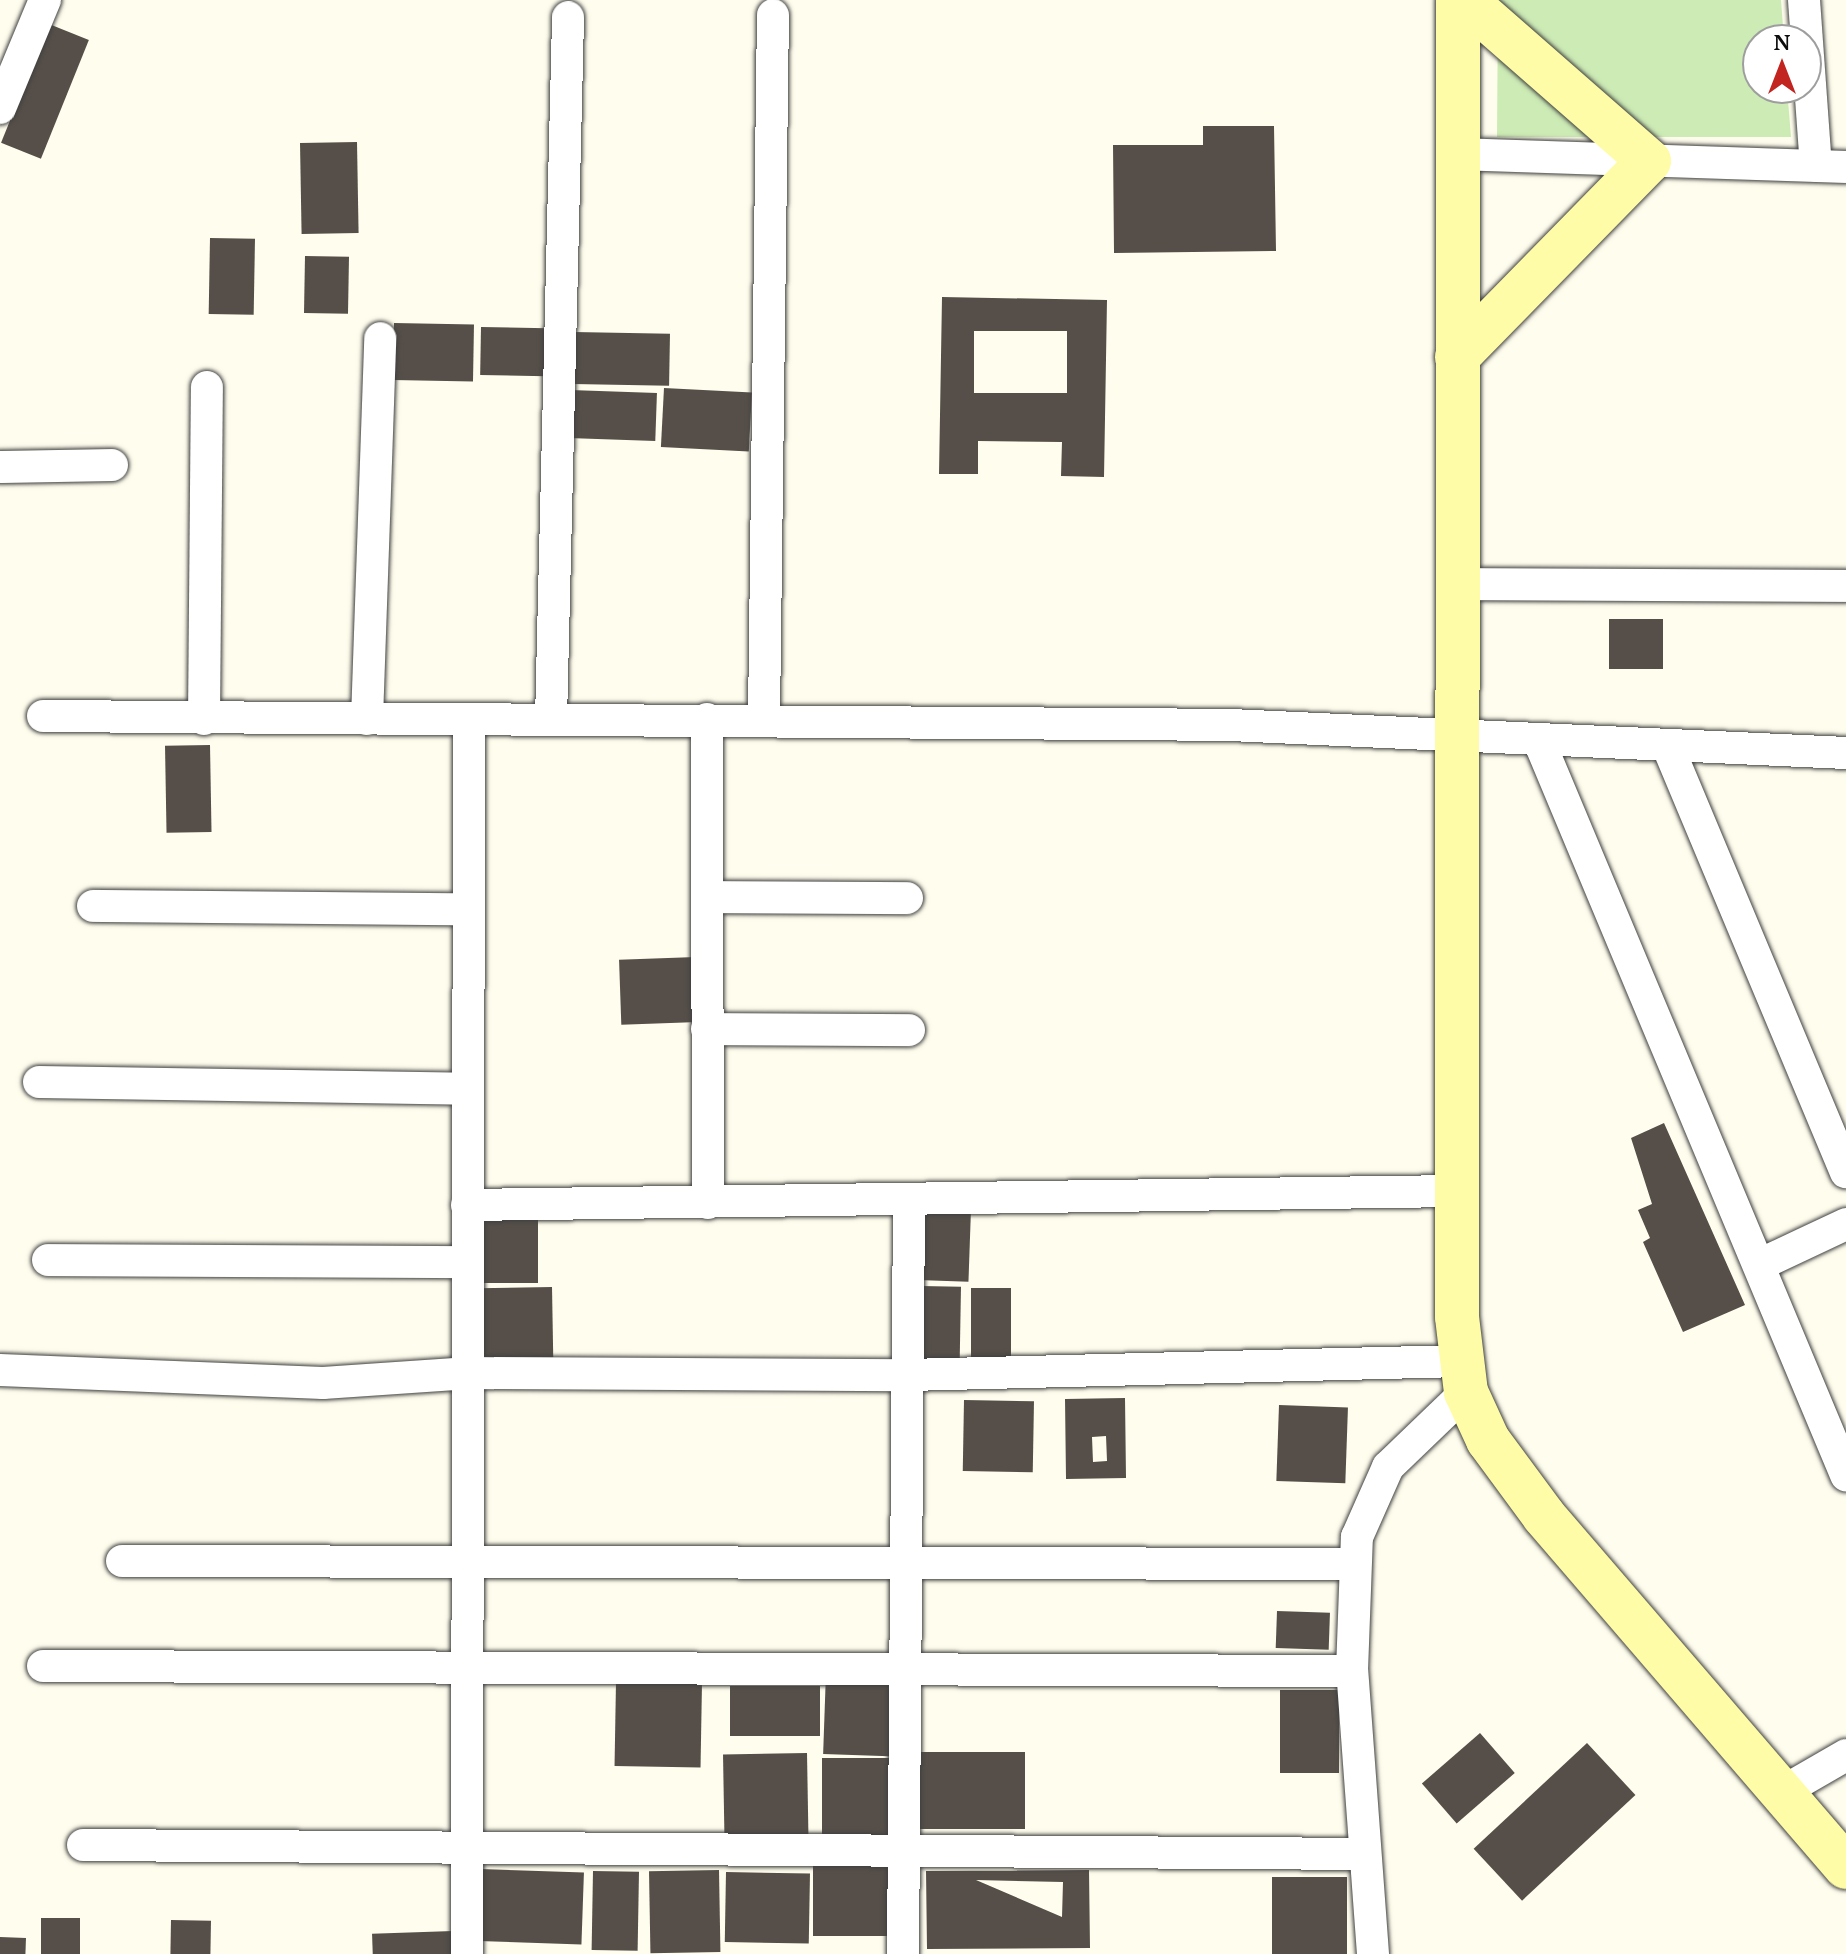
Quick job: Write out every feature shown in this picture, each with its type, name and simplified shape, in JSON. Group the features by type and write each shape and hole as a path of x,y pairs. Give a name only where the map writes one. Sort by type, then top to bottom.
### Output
{"street":[{"path":"0,108 45,0"},
{"path":"1458,0 1454,735 1458,1191 1463,1376 1488,1440 1544,1516 1846,1867"},
{"path":"1465,0 1649,161"},
{"path":"1457,154 1831,166 1804,0"},
{"path":"764,717 773,15"},
{"path":"551,720 568,17"},
{"path":"1457,357 1649,161"},
{"path":"367,719 380,338"},
{"path":"204,719 207,387"},
{"path":"0,467 112,465"},
{"path":"1457,584 1846,586"},
{"path":"43,716 469,722 764,717 1454,735 1846,753"},
{"path":"707,719 708,1203"},
{"path":"467,1954 467,1667 472,1565 465,909 469,722"},
{"path":"1539,741 1846,1475"},
{"path":"1668,747 1846,1172"},
{"path":"707,897 907,898"},
{"path":"93,906 465,909"},
{"path":"707,1029 909,1030"},
{"path":"39,1082 467,1089"},
{"path":"467,1205 1458,1191"},
{"path":"903,1954 909,1666 909,1200"},
{"path":"1759,1265 1846,1224"},
{"path":"48,1260 467,1262"},
{"path":"0,1370 323,1383 470,1373 1463,1376"},
{"path":"1373,1954 1362,1854 1352,1671 1355,1564 1372,1489 1463,1376"},
{"path":"122,1561 472,1565 909,1560 1355,1564"},
{"path":"43,1666 909,1666 1352,1671"},
{"path":"1782,1792 1846,1755"},
{"path":"83,1845 466,1850 904,1847 1362,1854"}],"green space":[{"path":"1498,0 1781,0 1783,24 1742,24 1742,104 1788,104 1791,137 1497,137"}],"building":[{"path":"49,24 89,40 41,159 1,143"},
{"path":"1203,126 1274,126 1276,251 1114,253 1113,145 1203,145"},
{"path":"357,142 359,233 302,234 300,143"},
{"path":"210,238 255,239 254,315 209,314"},
{"path":"305,256 349,257 348,314 304,313"},
{"path":"942,297 1107,300 1104,477 1061,476 1062,442 978,441 978,474 939,474","holes":["974,331 1067,331 1067,393 974,393"]},
{"path":"394,323 474,324 473,381 393,380"},
{"path":"481,327 547,328 546,376 480,375"},
{"path":"574,332 670,334 669,386 573,384"},
{"path":"664,388 752,393 749,452 661,447"},
{"path":"570,390 657,393 655,441 568,438"},
{"path":"1609,619 1663,619 1663,669 1609,669"},
{"path":"210,745 212,832 167,833 165,746"},
{"path":"696,957 698,1022 621,1025 619,960"},
{"path":"1664,1123 1745,1305 1683,1332 1643,1242 1650,1238 1638,1210 1652,1204 1631,1138"},
{"path":"920,1208 971,1210 968,1282 917,1280"},
{"path":"475,1216 538,1216 538,1283 475,1283"},
{"path":"921,1286 961,1287 960,1365 920,1364"},
{"path":"552,1287 553,1365 479,1366 478,1288"},
{"path":"971,1288 1011,1288 1011,1361 971,1361"},
{"path":"1125,1398 1126,1478 1066,1479 1065,1399","holes":["1106,1436 1107,1461 1093,1462 1092,1437"]},
{"path":"964,1400 1034,1401 1033,1472 963,1471"},
{"path":"1279,1405 1348,1407 1345,1483 1276,1481"},
{"path":"1277,1611 1330,1613 1329,1650 1276,1648"},
{"path":"826,1672 892,1674 889,1756 823,1754"},
{"path":"616,1682 702,1684 701,1767 615,1766"},
{"path":"730,1686 820,1686 820,1736 730,1736"},
{"path":"1280,1690 1339,1690 1339,1773 1280,1773"},
{"path":"1480,1733 1515,1773 1457,1824 1422,1784"},
{"path":"1587,1743 1635,1795 1522,1901 1474,1849"},
{"path":"916,1752 1025,1752 1025,1829 916,1829"},
{"path":"807,1753 808,1835 724,1836 723,1754"},
{"path":"822,1758 895,1758 895,1840 822,1840"},
{"path":"813,1858 895,1858 895,1936 813,1936"},
{"path":"481,1869 584,1873 581,1945 478,1941"},
{"path":"719,1870 720,1952 650,1953 649,1871"},
{"path":"1089,1870 1090,1948 927,1949 926,1871","holes":["976,1880 1063,1882 1062,1917"]},
{"path":"593,1871 639,1872 638,1951 592,1950"},
{"path":"726,1872 810,1873 809,1943 725,1942"},
{"path":"1272,1877 1347,1877 1347,1954 1272,1954"},
{"path":"41,1918 80,1918 80,1954 41,1954"},
{"path":"171,1920 211,1921 210,1954 170,1954"},
{"path":"453,1931 454,1954 373,1954 372,1934"},
{"path":"0,1937 26,1938 25,1954 0,1954"}]}
